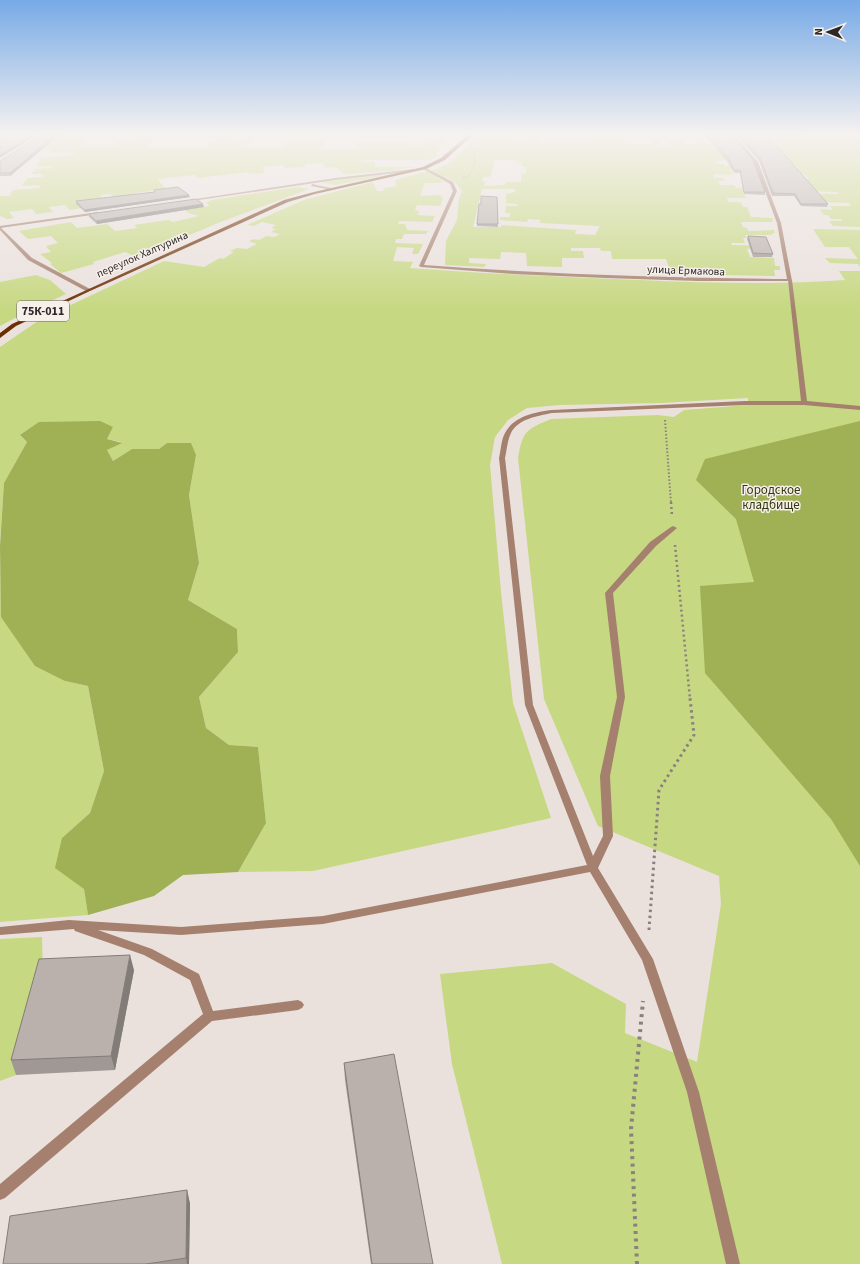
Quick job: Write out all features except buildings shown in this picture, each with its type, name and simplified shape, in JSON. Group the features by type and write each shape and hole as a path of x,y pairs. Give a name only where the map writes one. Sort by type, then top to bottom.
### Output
{"main road":[{"name":"переулок Халтурина","path":"88,290 286,202 312,194"},
{"name":"75К-011","path":"0,336 14,325 88,290"}],"street":[{"path":"180,201 229,194"},
{"name":"улица Ермакова","path":"454,194 421,266 501,272 710,280 790,280"},
{"path":"768,194 779,223 790,280 804,403"},
{"path":"0,228 102,213"},
{"path":"0,228 30,259 88,290"},
{"path":"733,1264 693,1092 647,958 593,868 529,705 502,458 508,433 521,420 543,413 568,410 745,403 804,403 860,408"},
{"path":"593,868 608,836 604,776 621,698 609,593 653,544 673,528"},
{"path":"0,931 68,924 181,931 323,920 593,868"},
{"path":"68,924 148,952 195,977 209,1016"},
{"path":"0,1194 209,1016 298,1005"}],"path":[{"path":"647,958 659,790 694,735 673,528 664,407"},
{"path":"637,1264 631,1129 644,997"}],"green space":[{"path":"11,194 136,194 142,201 115,197 110,194 100,195 102,198 83,200 88,207 70,210 65,205 49,207 53,212 36,214 32,209 9,212 14,218 7,219 0,216 0,196 10,196"},
{"path":"251,194 296,194 218,223 137,257 125,252 93,262 94,264 61,273 50,264 52,263 40,254 51,252 46,246 58,243 51,236 28,239 19,231 71,222 77,228 107,224 115,231 137,228 134,225 168,220 173,222 199,216 189,213 178,206 189,204 195,208 210,206 206,203 212,200"},
{"name":"Городское кладбище","path":"327,194 440,195 443,198 440,206 417,205 415,210 419,211 418,215 435,216 432,222 399,221 398,224 405,224 407,230 428,231 426,234 404,234 402,239 396,239 395,243 423,244 418,254 412,254 414,248 397,247 393,261 413,262 410,268 496,274 717,283 794,283 845,280 839,271 860,271 860,1264 502,1264 452,1064 440,974 552,963 626,1004 625,1033 697,1062 721,904 719,876 598,826 544,699 518,458 522,442 527,432 530,429 551,419 658,415 674,417 684,410 748,405 748,398 661,403 560,405 527,408 508,420 495,437 490,465 501,592 513,703 551,818 313,871 238,872 266,823 258,747 229,745 206,728 199,697 238,652 237,629 188,600 199,563 189,495 196,455 167,443 159,449 132,449 113,461 107,450 121,442 107,439 113,427 20,436 27,442 4,483 0,541 0,347 41,319 164,261 204,267 220,258 223,259 234,252 230,251 237,248 247,249 257,244 249,241 254,239 259,240 267,236 274,237 280,234 271,232 276,229 271,228 276,225 262,222 254,226 247,225 304,200"},
{"path":"461,194 481,194 473,227 501,227 501,225 576,230 575,234 595,235 600,226 539,223 541,220 528,219 527,222 500,220 500,217 510,217 510,213 505,213 506,206 517,206 517,204 506,203 506,194 744,194 746,198 727,198 728,202 741,202 743,207 747,207 751,217 773,218 772,222 741,222 743,227 747,228 748,231 774,230 775,233 772,233 772,235 745,235 747,238 743,238 745,243 731,243 732,245 769,246 747,249 750,257 774,258 775,266 780,266 780,270 774,270 775,276 674,274 670,270 666,259 612,259 611,251 601,251 600,248 571,248 571,251 583,251 584,258 562,258 562,267 527,266 526,253 501,252 500,259 469,258 469,263 486,264 484,267 445,265 446,241 457,220"},
{"path":"816,194 860,194 860,227 833,226 829,221 842,221 841,219 831,219 828,215 824,215 820,209 833,210 830,206 851,206 849,203 823,202"},
{"path":"813,229 860,230 860,267 858,264 830,263 825,258 858,259 849,247 825,247"},
{"path":"36,275 50,280 66,294 0,326 0,282"},
{"path":"100,421 113,427 107,439 122,443 107,450 113,461 132,449 159,449 167,443 191,443 196,455 189,495 199,563 188,600 237,629 238,652 199,697 206,728 229,745 258,747 266,823 238,872 183,875 154,896 88,915 84,889 55,868 62,838 90,813 104,771 88,686 65,681 35,666 1,617 0,546 4,483 27,442 20,435 39,422"},
{"name":"Городское кладбище","path":"860,421 860,866 831,819 705,673 700,586 754,582 736,519 696,480 705,459"},
{"path":"0,541 1,617 65,681 88,686 104,771 90,813 62,838 84,889 88,915 0,922"},
{"path":"42,937 43,974 16,1075 0,1081 0,939"}]}
